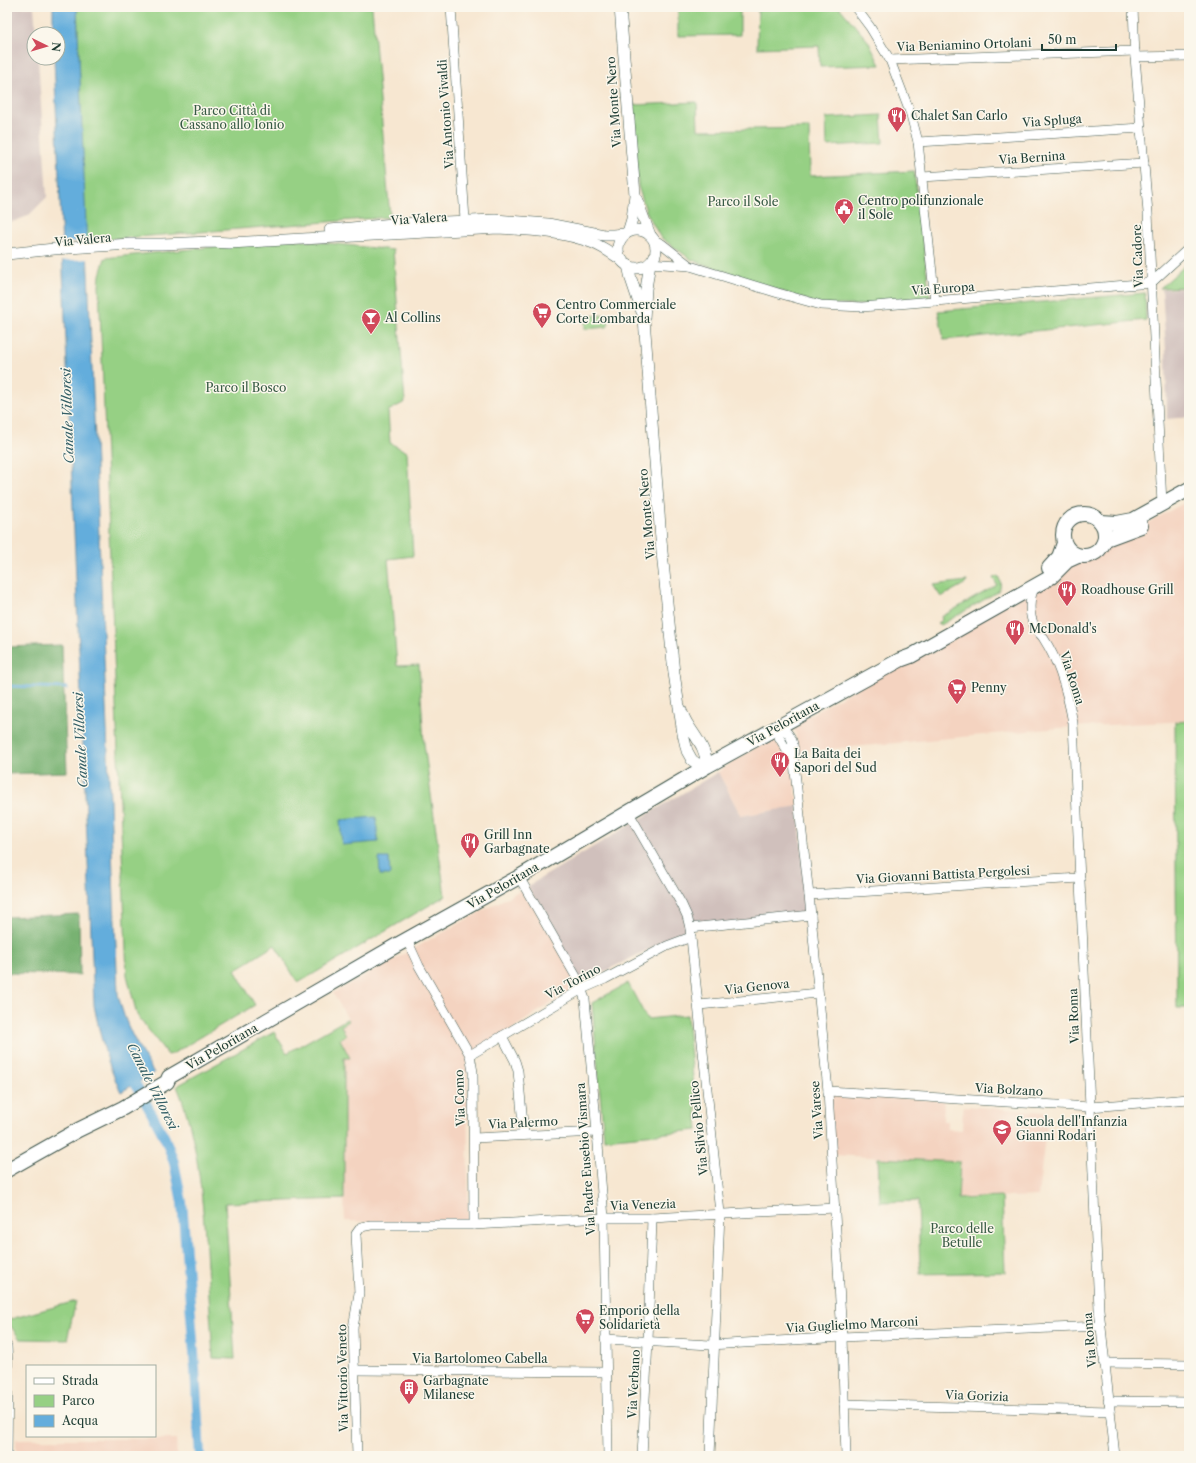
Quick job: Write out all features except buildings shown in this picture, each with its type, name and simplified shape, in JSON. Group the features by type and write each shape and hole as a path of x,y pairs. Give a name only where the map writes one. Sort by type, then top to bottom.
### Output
{"main road":[{"path":"1102,522 1117,523 1128,521 1143,515 1189,489"},
{"path":"1106,539 1119,533 1137,528 1189,498"},
{"path":"1084,514 1095,517 1102,522 1105,529 1106,539 1102,548 1097,553 1091,556 1078,556 1067,549 1064,543 1063,530 1066,523 1071,518 1084,514"},
{"name":"Via Peloritana","path":"900,660 907,650 1052,566 1059,557 1064,543"},
{"name":"Via Peloritana","path":"7,1170 122,1104 164,1076 170,1077 519,877 707,766 996,609 1036,584 1051,577 1057,573 1067,561 1078,556"}],"street":[{"name":"Via Antonio Vivaldi","path":"451,7 465,220"},
{"name":"Via Monte Nero","path":"620,7 635,195 632,219 627,233"},
{"path":"854,7 870,27 890,60 911,115 918,142 934,301"},
{"name":"Via Cadore","path":"1133,7 1135,54 1148,213 1162,504"},
{"name":"Via Beniamino Ortolani","path":"890,60 1135,54 1189,56"},
{"name":"Via Spluga","path":"918,142 1141,128"},
{"name":"Via Bernina","path":"922,177 1144,163"},
{"name":"Via Monte Nero","path":"635,195 652,237"},
{"name":"Via Valera","path":"211,242 228,237 465,220 533,222 613,236 627,233"},
{"name":"Via Valera","path":"7,257 162,244 211,242 230,244 498,228 535,230 576,237 594,243 625,262"},
{"path":"634,230 641,230 652,237 656,253 650,263 640,267 625,262 619,252 619,245 621,239 627,233 634,230"},
{"name":"Via Europa","path":"652,237 690,266"},
{"path":"1151,284 1189,248"},
{"name":"Via Valera","path":"7,254 57,252"},
{"name":"Via Monte Nero","path":"625,262 644,319"},
{"name":"Via Monte Nero","path":"650,263 646,289 644,319 662,552 674,673 683,734 687,751 696,764 707,766 706,757 702,746 687,723 679,706"},
{"name":"Via Europa","path":"650,263 690,266 793,298 821,305 862,307 1151,284"},
{"name":"Via Roma","path":"1036,584 1030,604 1032,619 1035,627 1043,636 1055,661 1066,689 1071,713 1100,1326 1115,1456"},
{"name":"Via Varese","path":"780,726 779,732 781,741 794,763 828,1091 842,1337 846,1456"},
{"name":"Via Silvio Pellico","path":"629,813 682,905 687,916 690,932 720,1213 710,1456"},
{"name":"Via Padre Eusebio Vismara","path":"519,877 582,989 585,999 604,1218 605,1372 608,1456"},
{"name":"Via Giovanni Battista Pergolesi","path":"808,895 1080,878"},
{"name":"Via Torino","path":"470,1055 582,989 667,946 690,932 810,915"},
{"name":"Via Como","path":"407,940 470,1055 473,1072 474,1225"},
{"name":"Via Genova","path":"699,1005 818,993"},
{"path":"502,1036 515,1061 518,1071 524,1135"},
{"name":"Via Bolzano","path":"828,1091 1090,1107 1189,1099"},
{"name":"Via Palermo","path":"474,1138 597,1132"},
{"name":"Via Venezia","path":"358,1229 371,1224 474,1225 604,1218 652,1218 720,1213 835,1208"},
{"name":"Via Verbano","path":"642,1456 648,1342 652,1218"},
{"name":"Via Vittorio Veneto","path":"357,1456 353,1322 359,1293 356,1234 358,1229"},
{"name":"Via Guglielmo Marconi","path":"605,1339 714,1345 842,1337 1100,1326"},
{"path":"7,1346 7,1456"},
{"path":"1104,1363 1189,1364"},
{"name":"Via Bartolomeo Cabella","path":"354,1370 605,1372"},
{"path":"1108,1402 1189,1402"},
{"name":"Via Gorizia","path":"844,1404 1110,1411"}],"shaded area":[{"path":"7,7 34,7 35,26 26,26 26,66 39,66 47,197 28,216 7,224"},
{"path":"1189,288 1189,417 1167,419 1166,350 1162,289"},
{"path":"1189,500 1189,721 1071,727 797,752 796,734 793,725 1080,558 1091,557 1098,553 1106,541 1139,528"},
{"path":"771,738 785,752 791,763 798,806 741,816 718,772"},
{"path":"718,772 741,816 798,806 808,913 689,929 581,983 528,886"},
{"path":"528,886 581,983 467,1059 468,1224 345,1221 344,1058 350,1058 339,1039 341,1026 349,1021 333,993"},
{"path":"830,1093 944,1101 943,1121 948,1121 948,1129 962,1130 963,1106 1048,1112 1038,1196 957,1199 959,1162 833,1155"},
{"path":"16,1439 176,1439 177,1456 16,1456"}],"green space":[{"name":"Parco Città di Cassano allo Ionio","path":"77,7 372,7 390,217 86,241"},
{"path":"678,7 740,7 740,35 678,36"},
{"path":"758,7 839,7 868,41 880,65 820,67 819,46 757,48"},
{"name":"Parco il Sole","path":"697,102 698,130 809,128 810,176 914,171 930,297 879,305 821,305 692,260 660,237 646,211 638,186 633,105"},
{"path":"881,115 883,143 827,146 826,118"},
{"name":"Parco il Bosco","path":"289,239 393,250 405,402 388,411 390,443 407,452 413,556 388,559 397,666 419,665 424,744 445,896 298,983 275,945 235,970 255,1005 168,1055 137,1015 127,975 99,286 100,275 105,258"},
{"path":"1189,262 1189,287 1160,288"},
{"path":"1145,293 1146,320 944,340 938,311"},
{"path":"605,315 609,321 607,327 585,329 585,316"},
{"path":"998,576 1000,580 1000,588 997,592 941,625 937,623 942,620 941,617 997,585 993,578"},
{"path":"967,581 941,597 933,585"},
{"path":"62,645 67,772 7,774 7,647"},
{"path":"1189,721 1189,1008 1177,1008 1175,722"},
{"path":"79,914 80,975 7,973 7,917"},
{"path":"628,983 647,1019 687,1015 698,1130 604,1139 592,1003"},
{"path":"347,1019 349,1021 341,1026 346,1035 340,1039 350,1058 344,1058 344,1199 225,1203 235,1359 213,1358 201,1187 190,1126 177,1086 274,1032 287,1053"},
{"name":"Parco delle Betulle","path":"878,1158 960,1162 958,1199 1002,1197 1005,1272 920,1274 918,1201 880,1202"},
{"path":"76,1301 67,1340 20,1339 7,1321 7,1320"}],"water":[{"path":"53,7 77,7 118,994 128,1026 154,1073 121,1092 104,1050 94,1005 54,66 66,66 66,26 53,26"},
{"path":"376,817 378,842 342,845 340,820"},
{"path":"379,858 389,858 390,875 380,875"}],"pier":[{"path":"88,240 89,259 61,261 60,243"}],"waterway":[{"path":"7,686 67,688"},
{"name":"Canale Villoresi","path":"129,1072 165,1138 174,1162 182,1202 194,1352 200,1456"}],"place":[{"name":"Chalet San Carlo","path":"897,133"},
{"name":"Centro polifunzionale il Sole","path":"844,225"},
{"name":"Centro Commerciale Corte Lombarda","path":"542,329"},
{"name":"Al Collins","path":"371,335"},
{"name":"Roadhouse Grill","path":"1067,607"},
{"name":"McDonald's","path":"1015,646"},
{"name":"Penny","path":"957,705"},
{"name":"La Baita dei Sapori del Sud","path":"780,778"},
{"name":"Grill Inn Garbagnate","path":"470,859"},
{"name":"Scuola dell'Infanzia Gianni Rodari","path":"1002,1146"},
{"name":"Emporio della Solidarietà","path":"585,1335"},
{"name":"Garbagnate Milanese","path":"409,1405"}]}
